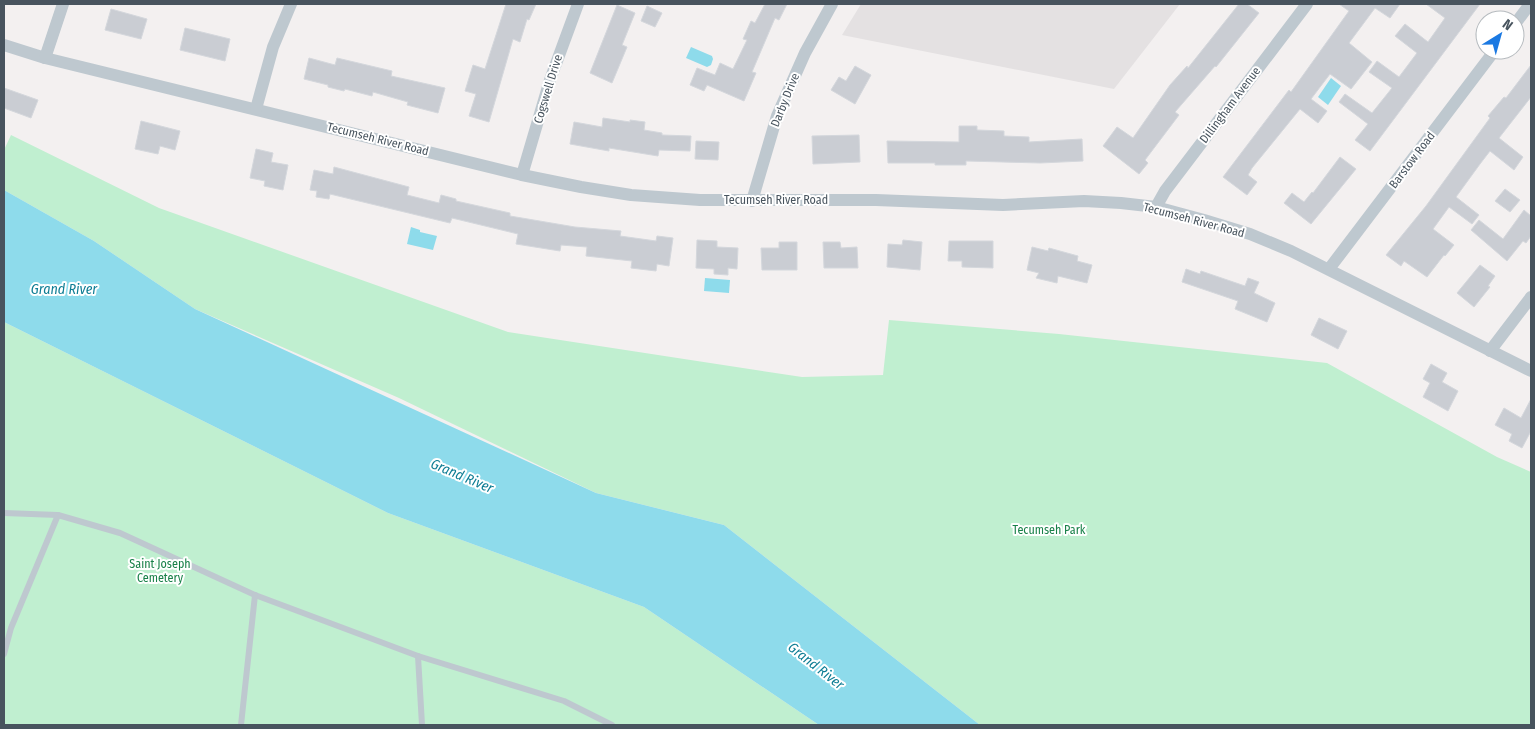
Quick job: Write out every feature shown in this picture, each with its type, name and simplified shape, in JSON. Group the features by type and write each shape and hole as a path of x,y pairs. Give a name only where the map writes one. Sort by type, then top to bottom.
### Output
{"street":[{"path":"45,58 63,4"},
{"path":"256,109 273,47 291,4"},
{"name":"Cogswell Drive","path":"522,175 550,80 578,4"},
{"name":"Darby Drive","path":"752,201 777,116 805,53 832,4"},
{"name":"Dillingham Avenue","path":"1156,207 1165,191 1307,4"},
{"name":"Tecumseh River Road","path":"4,46 45,58 522,175 581,188 631,195 700,200 876,200 1003,205 1084,201 1156,207 1250,234 1329,269 1531,371"},
{"name":"Barstow Road","path":"1329,269 1487,60"},
{"path":"1490,351 1531,297"}],"lane":[{"path":"4,513 58,515 120,533 255,595 418,656 564,701 612,725"},
{"path":"4,654 11,628 58,515"},
{"path":"242,725 255,595"},
{"path":"418,656 422,725"}],"shaded area":[{"path":"861,4 1180,4 1114,89 842,35"}],"green space":[{"name":"Tecumseh Park","path":"11,135 159,208 508,332 802,377 883,375 889,320 1059,334 1327,363 1497,457 1531,472 1531,725 980,725 724,525 596,493 399,398 195,309 94,241 4,190 4,150"},
{"name":"Saint Joseph Cemetery","path":"4,322 388,513 644,607 819,725 4,725"}],"water":[{"path":"691,47 712,56 711,65 707,67 686,58"},
{"path":"1331,78 1341,86 1328,105 1318,97"},
{"name":"Grand River","path":"4,190 94,241 195,309 596,493 724,525 980,725 819,725 644,607 388,513 4,322"},
{"path":"411,227 420,230 420,232 437,236 433,250 407,244"},
{"path":"705,278 730,280 729,293 704,291"}],"building":[{"path":"506,4 536,4 529,20 527,19 520,42 513,39 489,122 469,116 476,94 465,91 473,65 485,69"},
{"path":"765,4 787,4 779,20 775,18 752,72 756,73 744,101 707,85 704,91 690,85 697,68 715,75 720,63 733,69 747,40 743,39 751,21 755,23"},
{"path":"1239,4 1247,4 1259,13 1216,67 1175,112 1179,115 1145,160 1148,163 1139,174 1103,146 1117,127 1133,138 1170,85 1187,66 1188,68"},
{"path":"1339,4 1400,4 1390,18 1375,8 1349,43 1372,62 1351,89 1330,74 1311,99 1327,111 1318,123 1300,109 1252,168 1248,175 1257,182 1247,195 1223,177 1289,90 1291,92 1349,11"},
{"path":"1426,4 1480,4 1370,151 1355,140 1368,124 1339,102 1345,94 1372,113 1392,88 1369,72 1377,61 1399,77 1417,53 1395,36 1405,24 1428,42 1445,18"},
{"path":"617,5 635,13 622,45 627,47 612,83 590,73"},
{"path":"647,6 662,13 655,27 641,21"},
{"path":"111,9 147,19 141,39 105,30"},
{"path":"185,28 230,39 225,61 180,50"},
{"path":"309,58 335,65 337,58 392,71 391,76 445,88 438,113 407,105 408,102 373,92 372,96 345,89 344,91 304,79"},
{"path":"1531,65 1531,97 1499,138 1523,157 1514,170 1490,151 1456,197 1479,215 1472,224 1449,207 1433,229 1454,245 1427,277 1404,261 1401,266 1386,255 1426,206 1490,118 1488,116 1504,97 1506,98"},
{"path":"855,66 871,75 855,104 831,90 839,77 846,81"},
{"path":"4,88 38,100 31,118 4,108"},
{"path":"603,118 645,122 644,130 662,133 662,135 691,136 690,151 659,150 658,156 609,148 609,151 570,144 574,122 602,127"},
{"path":"141,121 180,131 175,150 160,146 158,154 135,149"},
{"path":"959,126 977,126 977,130 1004,131 1004,136 1029,137 1029,142 1082,139 1083,161 1040,163 966,161 966,165 888,163 887,141 959,142"},
{"path":"859,135 860,162 813,164 812,136"},
{"path":"696,141 719,142 718,160 695,159"},
{"path":"256,149 273,153 271,162 288,165 283,190 264,186 265,181 250,178"},
{"path":"1340,157 1356,169 1311,224 1284,203 1292,193 1304,202"},
{"path":"334,167 409,187 407,195 439,203 441,195 456,199 456,201 510,213 510,216 575,227 621,231 620,236 656,241 657,236 673,238 669,266 657,264 656,271 631,268 632,261 586,256 587,247 561,245 560,251 516,244 518,234 452,218 450,223 330,194 329,199 316,197 317,191 310,190 314,170 333,174"},
{"path":"1505,189 1520,200 1510,212 1495,201"},
{"path":"1524,210 1531,216 1531,236 1526,243 1523,241 1507,261 1471,230 1479,220 1503,239"},
{"path":"697,240 717,241 717,247 738,248 737,269 728,268 728,275 714,274 714,269 696,268"},
{"path":"903,240 922,242 920,270 887,267 888,244 902,245"},
{"path":"949,241 993,241 993,268 962,267 962,261 948,261"},
{"path":"779,242 797,242 797,270 762,270 761,248 779,248"},
{"path":"823,242 840,242 841,248 857,247 858,268 824,268"},
{"path":"1032,247 1048,251 1049,248 1078,256 1077,261 1092,265 1087,283 1058,276 1057,283 1036,278 1039,273 1027,270"},
{"path":"1480,265 1495,276 1488,286 1490,287 1474,307 1457,293"},
{"path":"1186,269 1200,274 1201,271 1245,286 1248,278 1259,282 1254,293 1275,303 1267,322 1235,309 1238,301 1182,282"},
{"path":"1319,318 1347,331 1338,349 1311,335"},
{"path":"1431,364 1447,373 1442,382 1458,391 1448,411 1423,397 1430,383 1423,379"},
{"path":"1531,399 1531,431 1522,448 1509,441 1512,434 1495,425 1504,408 1521,418"}]}
